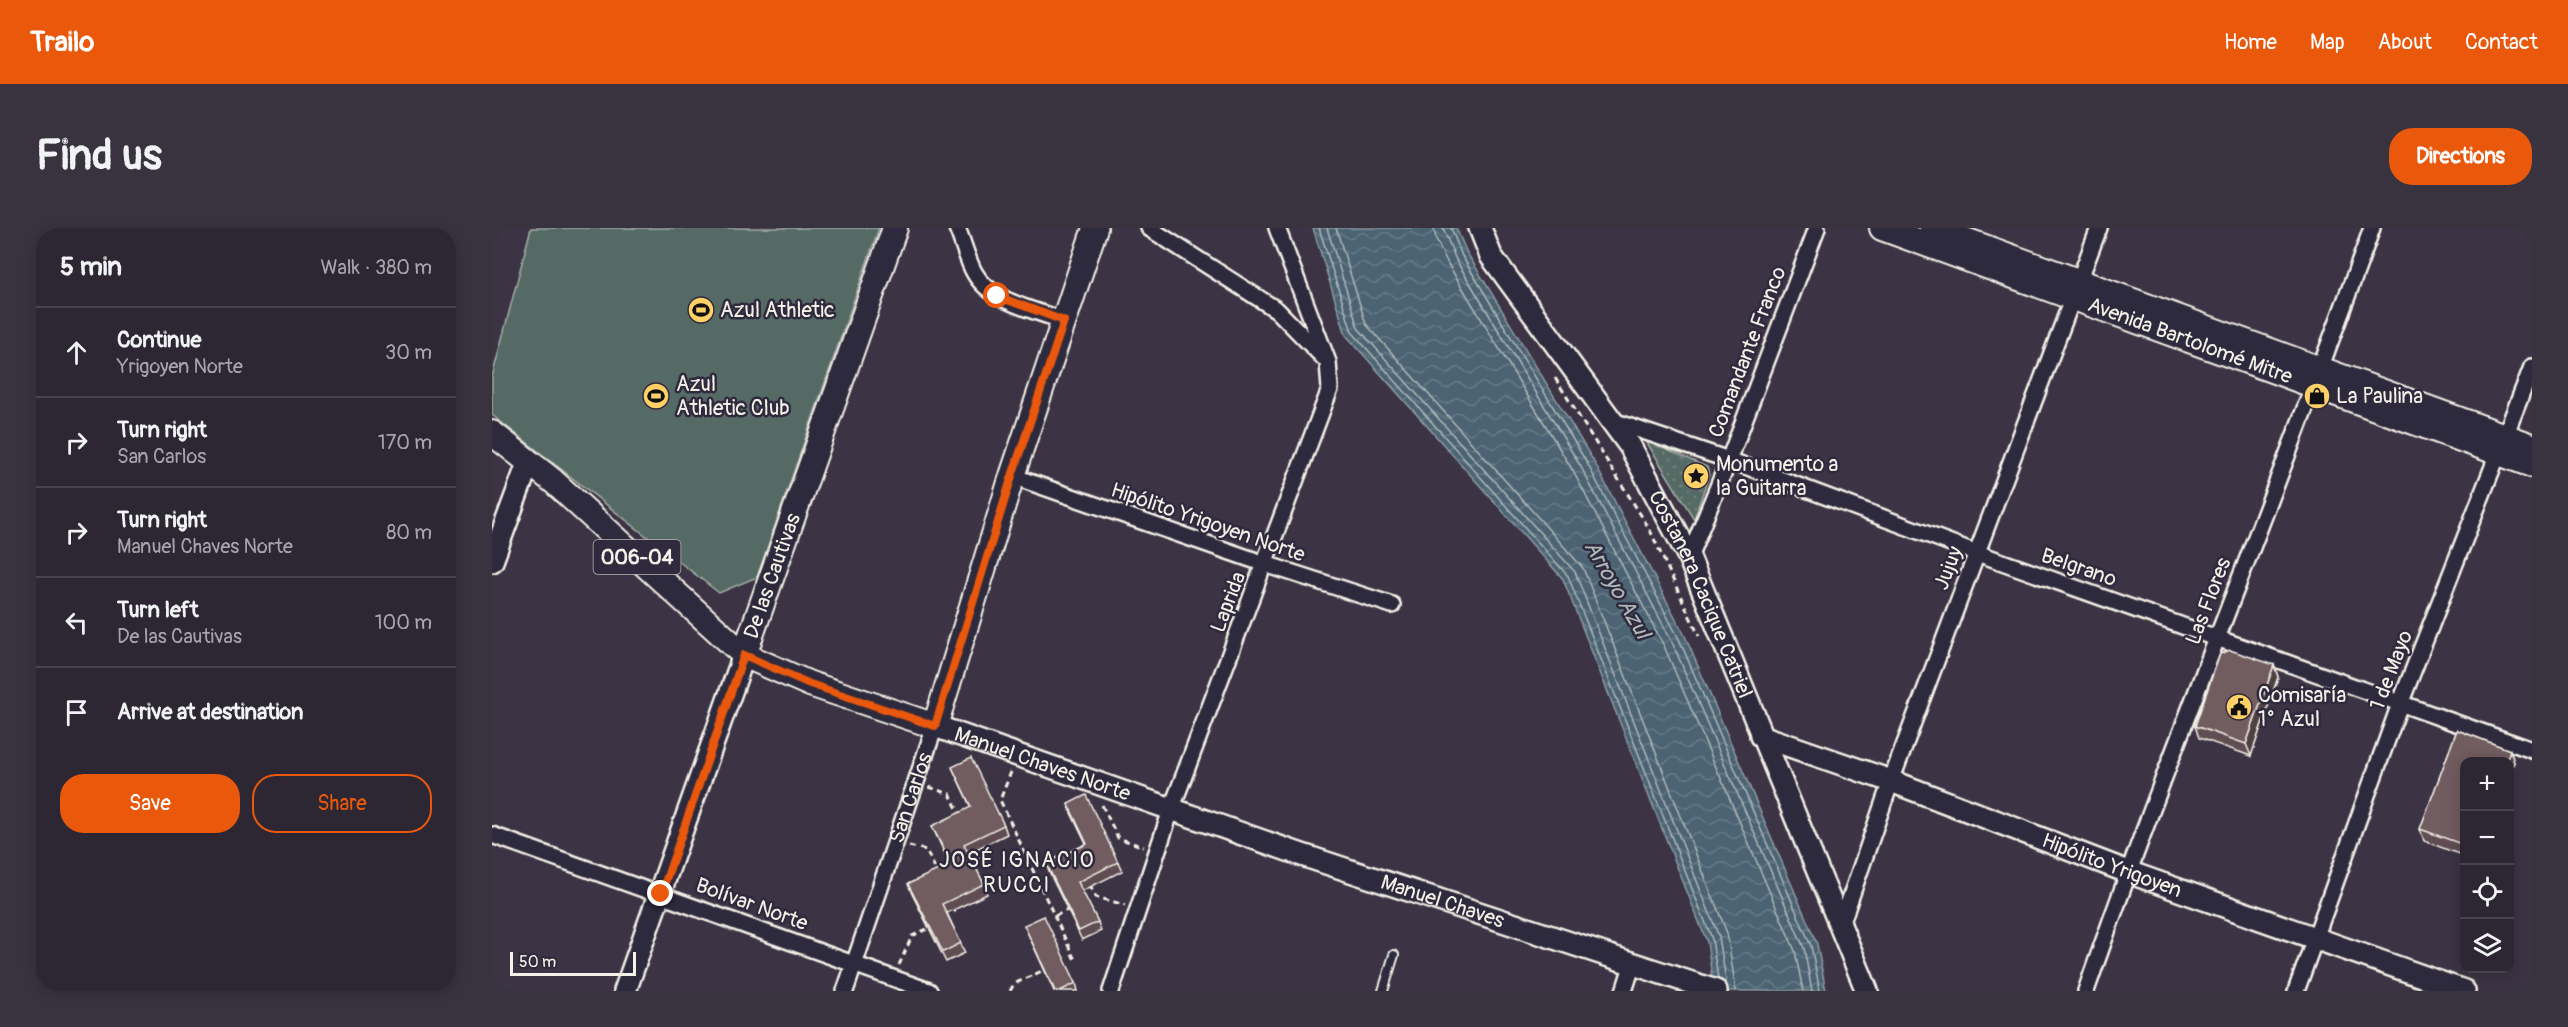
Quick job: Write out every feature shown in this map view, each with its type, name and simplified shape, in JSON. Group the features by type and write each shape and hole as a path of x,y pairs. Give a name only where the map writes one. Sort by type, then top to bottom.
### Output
{"main road":[{"name":"De las Cautivas","path":"744,655 895,228"},
{"name":"San Carlos","path":"935,726 1012,476 1095,228"},
{"name":"Avenida Bartolomé Mitre","path":"1882,228 2077,290 2502,445 2532,465"},
{"name":"Avenida Bartolomé Mitre","path":"1932,228 2077,290"},
{"name":"006-04","path":"492,434 529,461 744,655"},
{"name":"Avenida Bartolomé Mitre","path":"2502,445 2532,446"},
{"name":"Manuel Chaves Norte","path":"744,655 810,684 935,726"}],"street":[{"path":"957,228 974,272 984,286 997,296 1064,321"},
{"path":"1149,228 1277,310 1328,362"},
{"name":"Laprida","path":"1111,991 1171,810 1330,389 1328,362 1277,228"},
{"name":"Costanera Cacique Catriel","path":"1480,228 1491,256 1630,446 1689,557 1868,991"},
{"name":"Comandante Franco","path":"1689,557 1729,460 1816,228"},
{"name":"Jujuy","path":"1841,925 1891,781 2099,228"},
{"name":"Las Flores","path":"2086,991 2128,872 2216,638 2318,378 2372,228"},
{"name":"1 de Mayo","path":"2296,991 2400,704 2532,367"},
{"name":"Belgrano","path":"1613,421 1729,460 1977,553 2532,750"},
{"path":"492,561 529,461"},
{"name":"Hipólito Yrigoyen Norte","path":"1012,476 1265,564 1392,605"},
{"name":"De las Cautivas","path":"625,991 744,655"},
{"name":"Manuel Chaves Norte","path":"935,726 1171,810"},
{"name":"San Carlos","path":"845,991 935,726"},
{"name":"Hipólito Yrigoyen","path":"1761,736 1891,781 2128,872 2464,991"},
{"name":"Manuel Chaves","path":"1171,810 1716,991"},
{"name":"Bolívar Norte","path":"492,834 929,991"},
{"path":"1624,991 1633,963"}],"lane":[{"path":"1383,991 1394,955"}],"path":[{"path":"1550,370 1649,528 1700,637"},
{"path":"1019,754 1000,800 1075,960"},
{"path":"916,782 950,794 962,819 970,816"},
{"path":"1097,783 1095,790 1118,838 1158,851"},
{"path":"972,840 981,861"},
{"path":"896,842 926,850 940,878"},
{"path":"1087,878 1096,897 1138,909"},
{"path":"953,906 957,915"},
{"path":"1054,916 1071,908"},
{"path":"894,978 912,936 932,926"},
{"path":"1010,991 1014,984 1047,968"}],"green space":[{"name":"Azul Athletic Club","path":"531,228 879,228 757,577 719,593 492,415 492,377"},
{"path":"1646,441 1707,467 1709,475 1694,519"}],"water":[{"name":"Arroyo Azul","path":"1313,228 1456,228 1467,253 1593,460 1685,636 1817,944 1826,991 1714,991 1707,942 1563,579 1346,335"}],"building":[{"name":"Comisaría 1° Azul","path":"2230,650 2274,665 2246,744 2195,726 2220,654"},
{"path":"2457,730 2510,750 2508,757 2460,757 2460,844 2420,829"},
{"path":"971,758 1004,825 964,844 984,884 942,904 961,943 943,952 908,884 951,864 932,826 971,807 952,767"},
{"path":"1086,795 1118,862 1078,882 1098,922 1079,931 1046,863 1087,844 1068,804"},
{"path":"1044,916 1076,983 1060,991 1055,991 1024,925"}],"place":[{"name":"Azul Athletic","path":"701,310"},
{"name":"Azul Athletic Club","path":"656,396"},
{"name":"La Paulina","path":"2317,396"},
{"name":"Monumento a la Guitarra","path":"1696,476"},
{"name":"Comisaría 1° Azul","path":"2239,707"}],"district":[{"name":"JOSÉ IGNACIO RUCCI","path":"1017,872"}],"route":[{"path":"661,894 744,655 810,684 935,726 1012,476 1064,321 997,296"}]}
